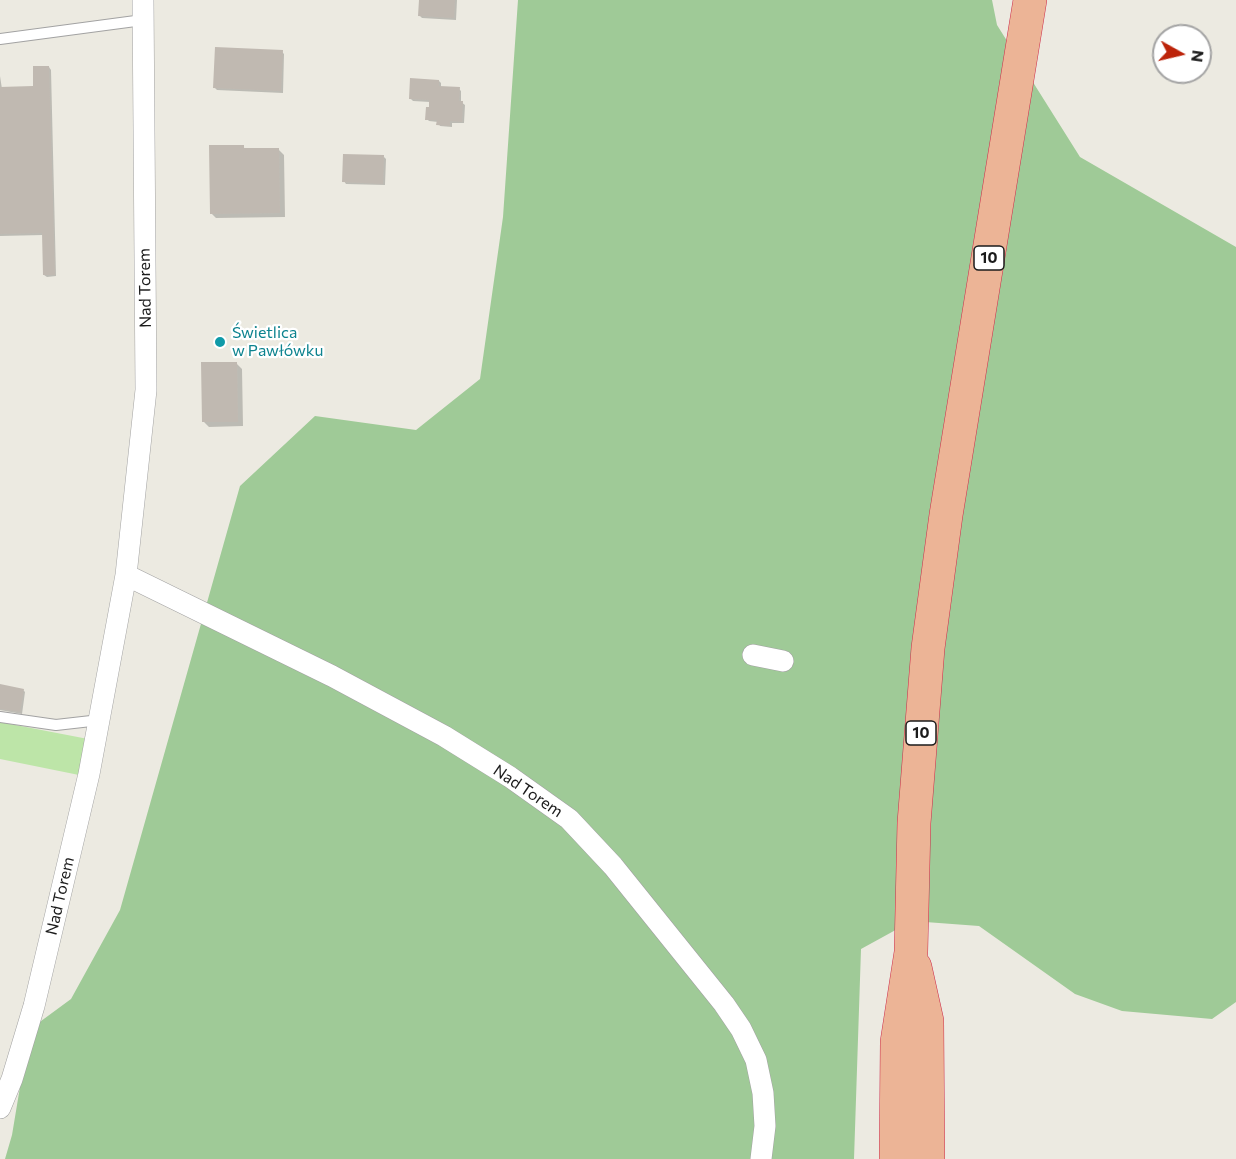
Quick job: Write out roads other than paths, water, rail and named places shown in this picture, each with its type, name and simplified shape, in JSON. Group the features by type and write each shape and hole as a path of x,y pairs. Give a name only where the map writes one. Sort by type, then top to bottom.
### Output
{"highway":[{"name":"10","path":"896,1159 897,1042 911,952 914,824 928,648 946,515 1030,0"},
{"name":"10","path":"911,952 927,1021 928,1159"}],"street":[{"name":"Nad Torem","path":"0,1108 12,1079 34,1006 100,720 126,575 146,390 143,10"},
{"name":"Nad Torem","path":"126,575 332,676 444,736 510,777 569,819 613,866 724,1004 741,1029 756,1060 763,1093 765,1126 761,1159"},
{"path":"753,655 783,661"}],"lane":[{"path":"0,39 143,10"},
{"path":"0,717 56,725 100,720"}],"place":[{"name":"Świetlica w Pawłówku","path":"220,342"}]}
